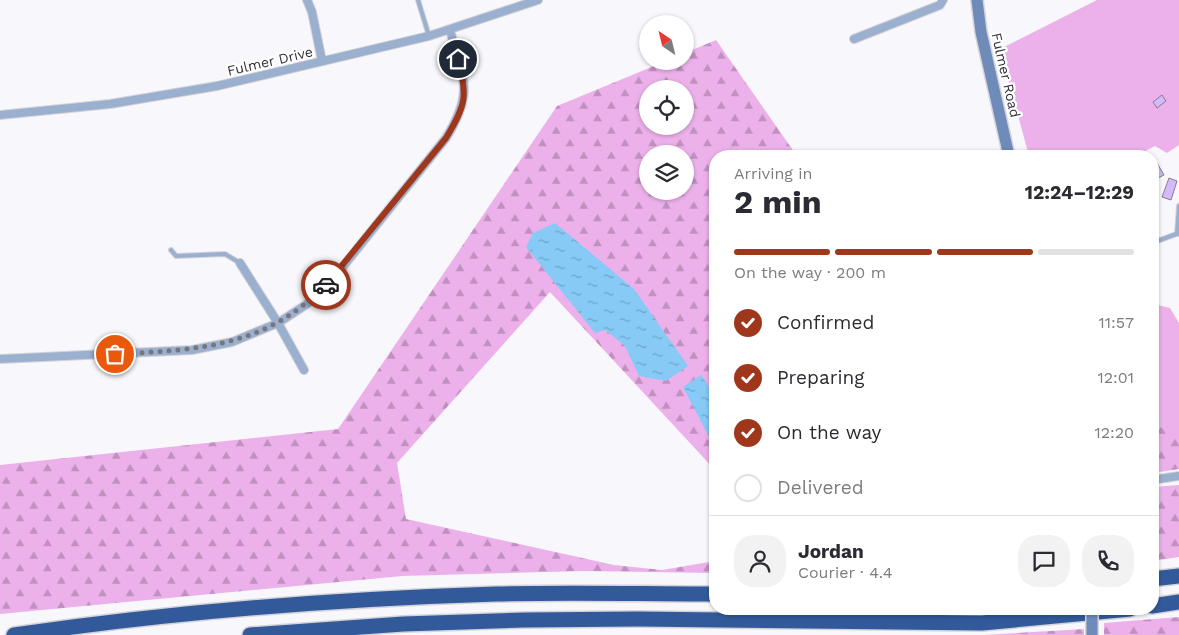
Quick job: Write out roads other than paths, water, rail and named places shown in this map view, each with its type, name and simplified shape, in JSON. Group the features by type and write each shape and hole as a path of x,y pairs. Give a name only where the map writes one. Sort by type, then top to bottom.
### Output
{"highway":[{"path":"1159,578 1179,576"},
{"path":"14,635 251,608 343,601 497,594 709,594"},
{"path":"1159,605 1179,602"},
{"path":"250,635 384,625 525,620 638,619 982,626 1078,615"}],"street":[{"path":"307,0 312,12 322,61"},
{"name":"Fulmer Drive","path":"0,115 110,104 217,86 429,36 538,0"},
{"path":"854,40 940,5 943,0"},
{"name":"Fulmer Road","path":"977,0 981,32 1008,150"},
{"path":"0,360 192,350 232,342 278,323 307,304 337,274 446,138 460,116 466,88 450,30"},
{"path":"240,264 278,323 304,370"},
{"path":"1159,479 1179,476"},
{"path":"1092,615 1092,635"}],"lane":[{"path":"418,0 429,36"},
{"path":"1159,240 1178,233 1179,206"},
{"path":"171,250 176,256 187,257 225,254 240,264"}],"water":[{"path":"555,223 634,289 688,366 666,381 639,376 625,346 605,330 595,333 526,247 533,233"},
{"path":"701,375 709,386 709,437 683,387"}]}
